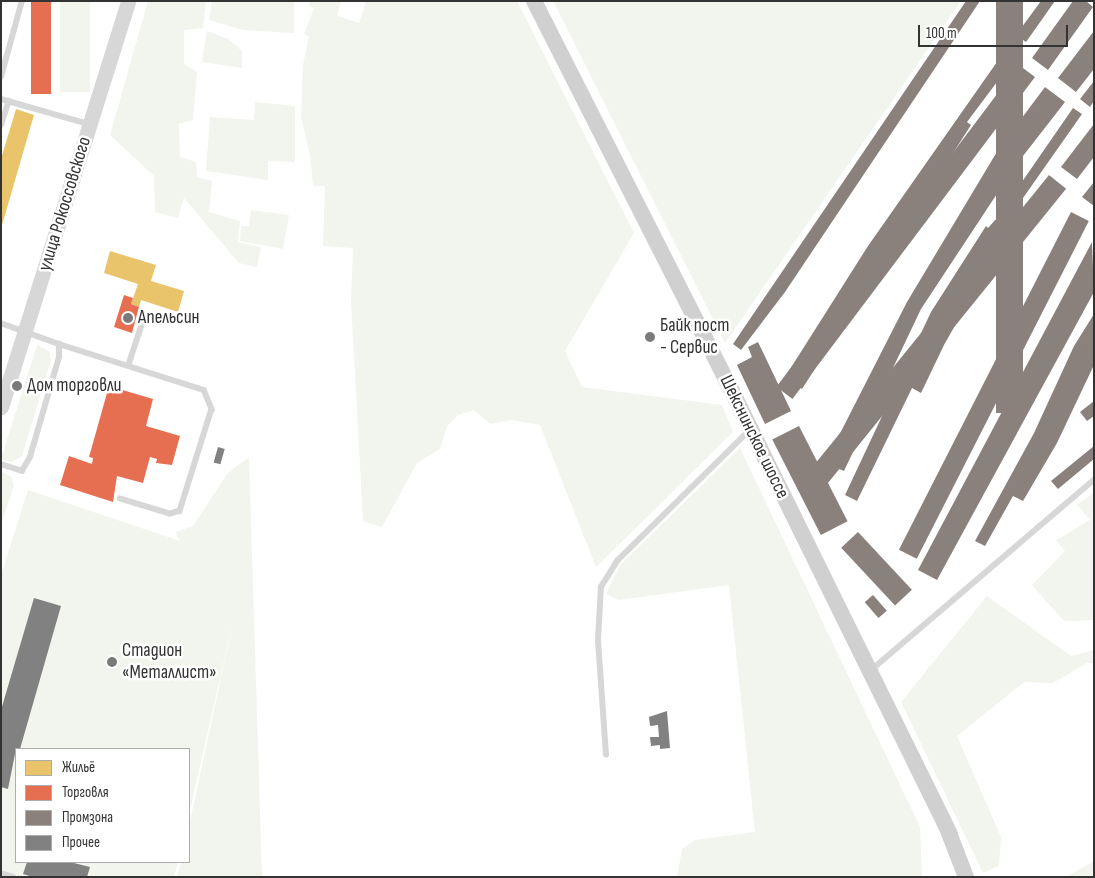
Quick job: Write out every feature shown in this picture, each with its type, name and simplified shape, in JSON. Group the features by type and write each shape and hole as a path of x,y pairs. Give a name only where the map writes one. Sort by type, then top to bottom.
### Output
{"main road":[{"name":"Шекснинское шоссе","path":"534,1 751,430 868,672 949,833 966,877"}],"street":[{"name":"улица Рокоссовского","path":"1,407 128,1"}],"lane":[{"path":"1,77 22,1"},
{"path":"1,99 90,125"},
{"path":"1,125 9,101"},
{"path":"128,366 143,321"},
{"path":"1,322 59,344 204,390 212,409 180,511 170,514 120,499"},
{"path":"1,464 22,471 30,457 59,357 59,344"},
{"path":"606,755 598,640 601,587 617,562 751,430"},
{"path":"868,672 1094,480"},
{"path":"1,873 13,877"}],"shaded area":[{"path":"60,1 90,1 90,92 60,92"},
{"path":"148,1 206,1 203,28 184,30 184,64 197,72 193,120 179,124 180,157 196,162 197,177 212,181 209,212 240,221 238,242 261,247 257,267 239,263 184,198 178,218 155,212 154,176 110,135"},
{"path":"212,1 294,1 294,33 243,30 209,20"},
{"path":"310,1 341,1 337,16 359,23 366,1 517,1 634,233 565,351 582,387 722,405 733,432 596,567 540,425 511,420 490,424 474,410 458,415 447,426 440,449 417,463 382,527 363,521 351,301 353,248 323,246 325,186 313,186 310,155 301,117 303,65 309,37 304,34 314,8 308,6"},
{"path":"553,1 961,1 725,343"},
{"path":"207,31 228,39 242,51 242,68 202,62"},
{"path":"255,102 295,106 295,162 268,161 268,180 206,171 210,117 254,120"},
{"path":"251,210 289,215 283,249 240,241 241,226 249,226"},
{"path":"37,345 49,351 51,360 22,456 12,462 1,459"},
{"path":"740,448 920,827 922,877 677,877 682,849 695,840 755,832 729,585 618,600 606,594 620,565"},
{"name":"Стадион «Металлист»","path":"249,457 262,877 177,877 181,863 190,863 190,821 235,613 190,810 190,748 15,748 15,863 178,863 174,877 1,877 1,575 28,490 180,541 175,532 193,526 227,474"},
{"path":"1,471 11,477 14,485 1,524"},
{"path":"1094,492 1094,620 1064,621 1032,585 1065,551 1056,540 1090,520 1077,505"},
{"path":"987,596 1071,656 1094,650 1094,663 1087,663 1053,683 1024,682 957,736 1001,837 999,866 983,873 901,702"},
{"path":"1094,861 1094,877 1066,877"}],"building: Жильё":[{"path":"16,109 34,115 2,225 1,159"},
{"path":"110,251 156,265 151,281 184,291 178,312 141,300 139,307 131,304 138,284 104,273"}],"building: Торговля":[{"path":"31,1 51,1 51,94 31,94"},
{"path":"124,295 133,298 131,304 139,307 132,333 114,327"},
{"path":"109,386 153,399 146,426 180,436 172,465 156,463 157,459 150,457 143,483 117,476 113,502 60,485 69,456 92,464 93,458 89,457"}],"building: Промзона":[{"path":"966,1 980,1 785,292 741,350 733,344"},
{"path":"996,1 1023,1 1023,413 996,413"},
{"path":"1041,1 1055,1 1026,42 1016,35"},
{"path":"1073,1 1086,1 1093,7 1048,70 1032,58"},
{"path":"1094,31 1094,69 1076,92 1058,78"},
{"path":"1011,42 1021,50 967,122 971,125 802,389 785,377 868,246"},
{"path":"1019,65 1035,77 792,399 776,387"},
{"path":"1094,81 1094,101 1090,107 1080,99"},
{"path":"1045,87 1065,102 1016,165 921,309 844,471 837,468 839,462 828,457 907,302 998,150"},
{"path":"1073,108 1082,114 1009,218 1014,221 944,345 921,393 912,388 857,501 845,495 931,312 986,226 988,228 997,218"},
{"path":"1094,124 1094,157 1077,179 1061,167"},
{"path":"1049,175 1066,189 821,491 804,477"},
{"path":"1094,182 1094,206 1082,197"},
{"path":"1071,212 1089,221 917,559 899,550"},
{"path":"1092,242 1094,292 937,580 918,570"},
{"path":"1094,314 1093,367 1057,443 1023,501 1013,496 985,546 975,541 1034,433 1074,346"},
{"path":"758,342 791,411 765,424 737,365 752,357 748,347"},
{"path":"1094,401 1094,416 1087,421 1080,412"},
{"path":"799,426 848,521 821,535 772,440"},
{"path":"1094,446 1094,459 1058,489 1051,481"},
{"path":"858,532 912,590 895,605 841,548"},
{"path":"873,595 887,611 878,618 865,602"}],"building: Прочее":[{"path":"218,447 225,449 220,464 214,462"},
{"path":"34,598 61,606 20,748 15,748 8,789 1,787 1,710"},
{"path":"667,711 670,748 660,749 660,745 651,746 650,737 659,737 658,725 650,726 649,717"},
{"path":"27,863 74,863 90,867 87,877 33,877 23,874"}],"place":[{"name":"Апельсин","path":"128,318"},
{"name":"Байк пост - Сервис","path":"650,337"},
{"name":"Дом торговли","path":"17,386"},
{"name":"Стадион «Металлист»","path":"112,662"}]}
